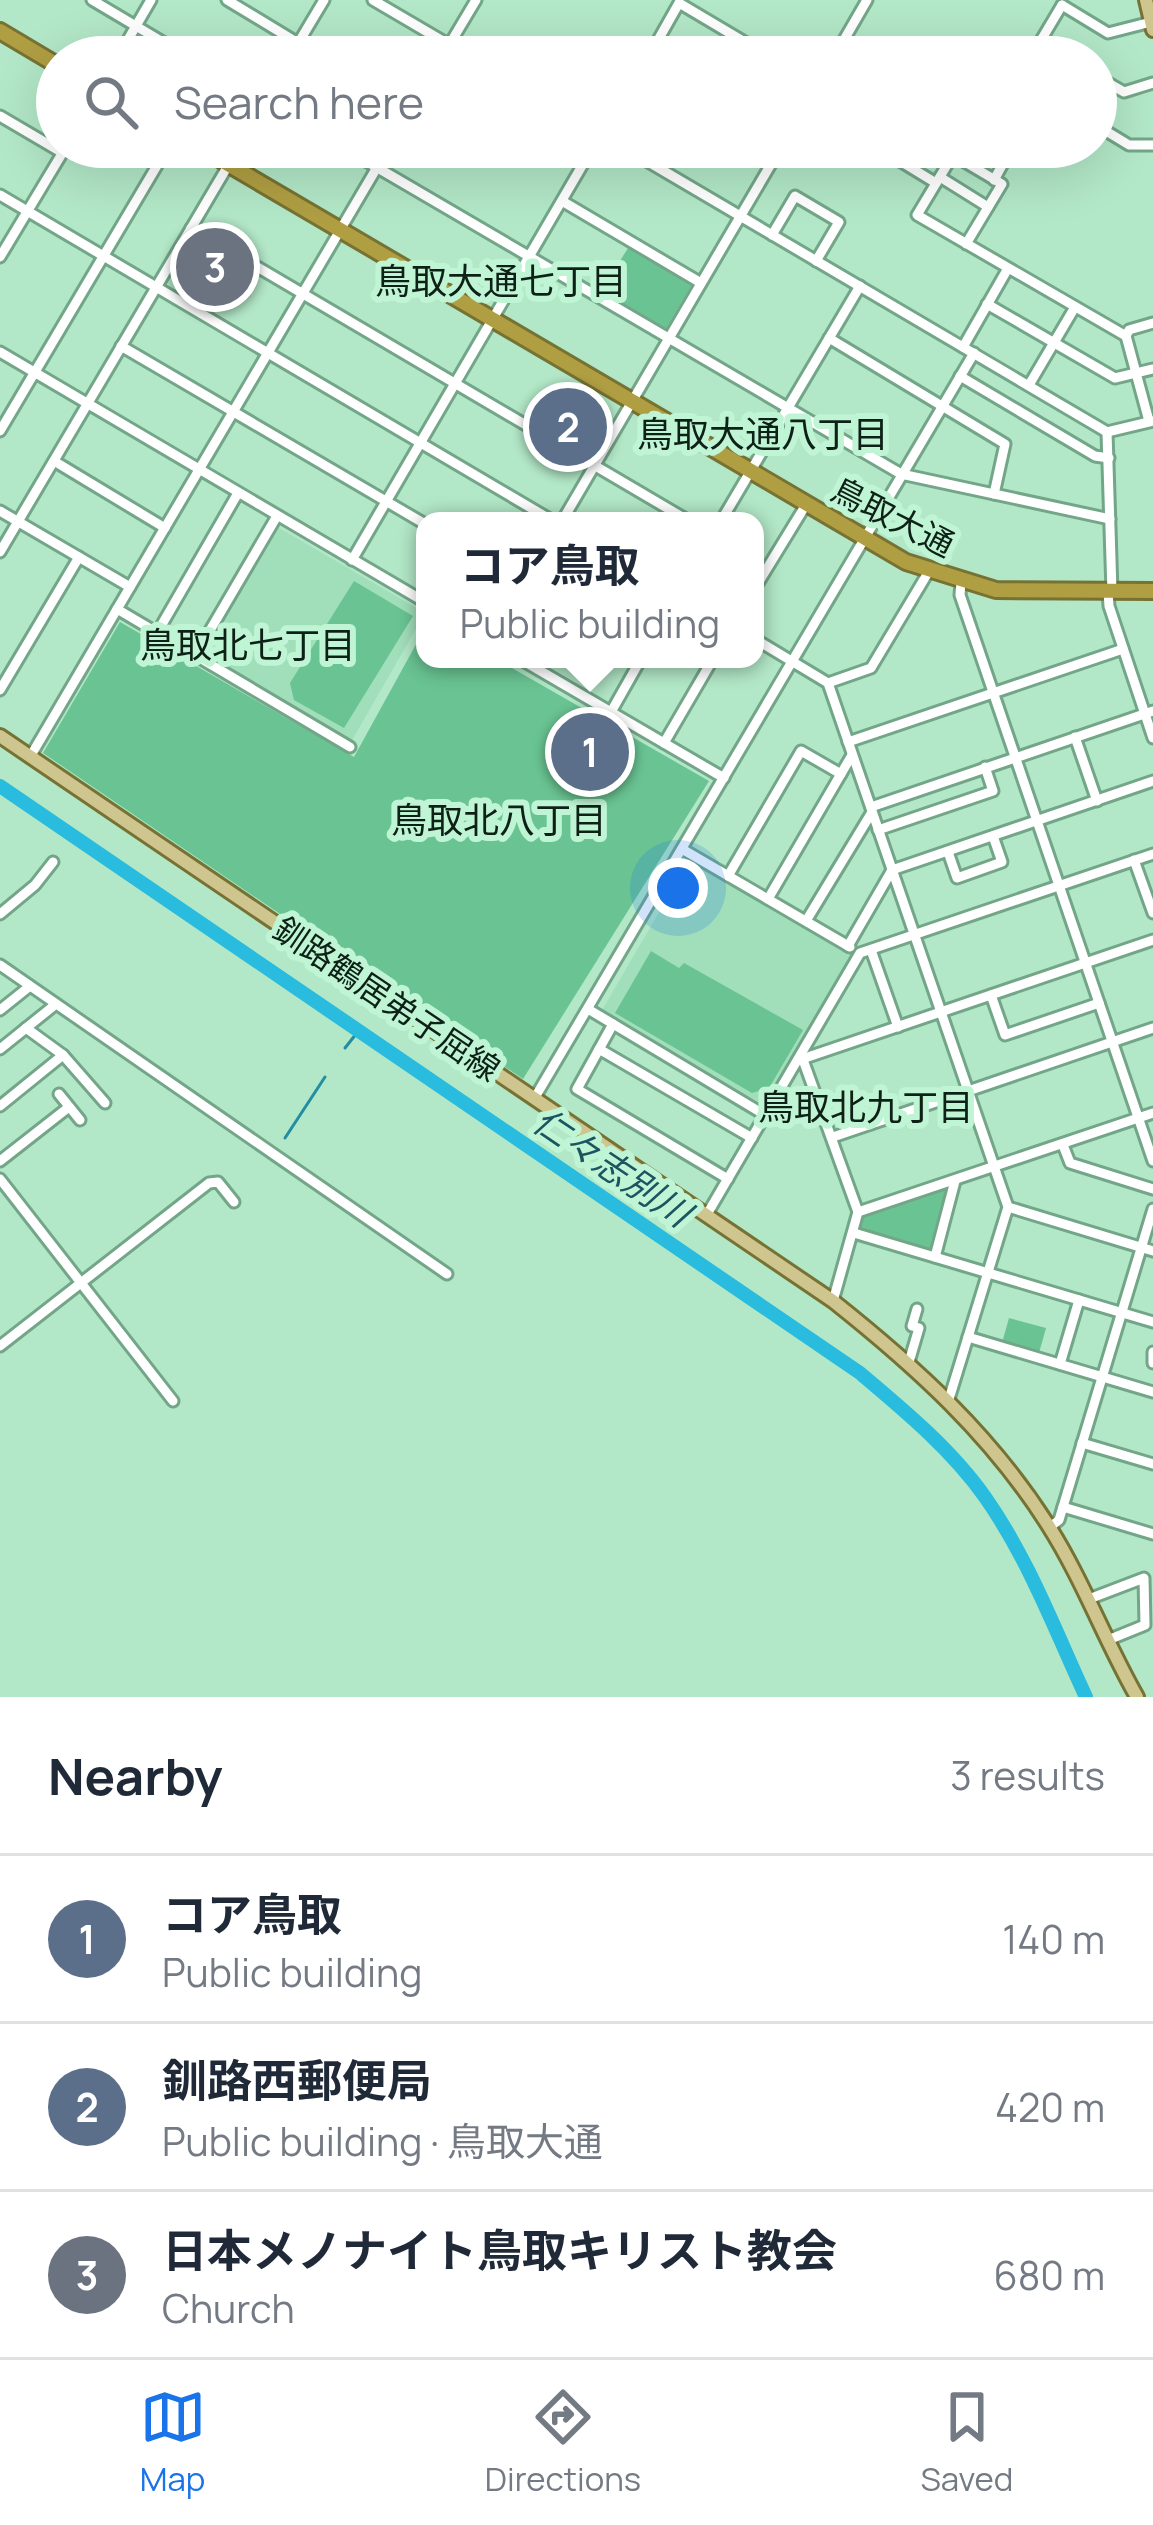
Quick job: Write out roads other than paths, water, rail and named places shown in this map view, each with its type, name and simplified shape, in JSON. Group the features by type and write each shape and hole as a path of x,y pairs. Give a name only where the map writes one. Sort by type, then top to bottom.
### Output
{"highway":[{"path":"0,31 36,52"},
{"name":"鳥取大通","path":"234,168 928,571 1016,592 1153,591"}],"main road":[{"path":"1146,0 1152,26"},
{"name":"釧路鶴居弟子屈線","path":"0,736 832,1301 908,1362 987,1441 1050,1527 1137,1697"}],"street":[{"path":"92,0 153,36"},
{"path":"130,36 152,0"},
{"path":"226,0 286,36"},
{"path":"302,36 324,0"},
{"path":"373,0 434,36"},
{"path":"454,36 476,0"},
{"path":"846,36 867,0"},
{"path":"660,36 679,3 735,36"},
{"path":"1044,36 1063,3 1108,33 1152,26"},
{"path":"1117,88 1124,92 1153,82"},
{"path":"0,116 36,135"},
{"path":"1117,138 1130,146 1153,145"},
{"path":"0,257 54,168"},
{"path":"0,430 156,168"},
{"path":"0,552 227,168"},
{"path":"30,757 376,168"},
{"path":"379,168 901,474 1110,519"},
{"path":"352,560 581,168"},
{"path":"658,168 1107,432 1151,421 1126,336 1129,330 1153,323"},
{"path":"564,512 769,168"},
{"path":"916,168 988,207"},
{"path":"945,168 917,215 1126,336"},
{"path":"966,244 1002,184 974,168"},
{"path":"994,180 1001,168"},
{"path":"0,195 542,512"},
{"path":"772,235 795,196 839,222 816,261"},
{"path":"562,201 701,284"},
{"path":"191,228 674,512"},
{"path":"534,1099 960,376 987,304 1007,270"},
{"path":"728,512 860,286"},
{"path":"987,304 1115,378 1153,369"},
{"path":"1029,385 1075,308"},
{"path":"830,338 1005,444 994,494"},
{"path":"121,346 416,519"},
{"path":"0,352 416,597"},
{"path":"960,376 1095,456 1108,458"},
{"path":"1107,432 1110,592 1123,649 1149,712 1153,738"},
{"path":"54,461 165,529"},
{"path":"157,633 238,493"},
{"path":"764,573 807,503"},
{"path":"0,511 130,587"},
{"path":"195,656 277,517"},
{"path":"0,691 79,557"},
{"path":"829,682 871,668 928,571"},
{"path":"961,582 960,595 1153,1161"},
{"path":"117,610 350,747"},
{"path":"764,644 829,682 1008,1207 950,1399"},
{"path":"848,742 1123,649"},
{"path":"535,668 724,778"},
{"path":"611,712 636,668"},
{"path":"664,743 708,668"},
{"path":"806,921 872,810 1149,712"},
{"path":"1075,737 1097,801"},
{"path":"728,875 801,751 841,774"},
{"path":"768,899 852,755"},
{"path":"878,830 993,791 985,767"},
{"path":"848,946 892,870 1153,782"},
{"path":"948,852 957,878 1002,862 993,836"},
{"path":"682,849 848,946 866,951 1153,854"},
{"path":"1134,860 1153,914"},
{"path":"0,914 35,885 53,862"},
{"path":"802,1057 1153,940"},
{"path":"866,951 898,1027"},
{"path":"706,1216 866,951"},
{"path":"0,965 448,1274"},
{"path":"0,1010 30,986"},
{"path":"991,995 1004,1035 1099,1003"},
{"path":"0,1049 56,1004"},
{"path":"588,1009 765,1115"},
{"path":"613,1024 577,1089 728,1179"},
{"path":"26,1028 63,1055 105,1103"},
{"path":"833,1137 1153,1028"},
{"path":"599,1048 752,1138"},
{"path":"0,1106 63,1055"},
{"path":"802,1057 858,1212 832,1301"},
{"path":"59,1094 80,1120"},
{"path":"0,1161 69,1106"},
{"path":"858,1212 1153,1113"},
{"path":"1064,1145 1070,1163 1153,1189"},
{"path":"0,1178 173,1401"},
{"path":"935,1257 955,1181"},
{"path":"0,1346 208,1183 218,1182 233,1202"},
{"path":"1008,1207 1147,1250"},
{"path":"1050,1527 1059,1520 1121,1312 1147,1250 1153,1209"},
{"path":"854,1232 1153,1322"},
{"path":"1060,1364 1078,1300"},
{"path":"908,1362 919,1328 912,1326 916,1309"},
{"path":"968,1336 1153,1392"},
{"path":"1153,1352 1153,1363"},
{"path":"1082,1443 1153,1464"},
{"path":"1063,1507 1153,1534"},
{"path":"1089,1599 1149,1578 1145,1625 1108,1640"}],"waterway":[{"name":"仁々志別川","path":"0,786 860,1373 943,1447 985,1497 1028,1569 1086,1697"},
{"path":"345,1048 360,1029"},
{"path":"285,1138 325,1077"}],"place":[{"name":"日本メノナイト鳥取キリスト教会","path":"215,267"},
{"name":"釧路西郵便局","path":"568,427"},
{"name":"コア鳥取","path":"590,752"}],"district":[{"name":"鳥取大通七丁目","path":"501,281"},
{"name":"鳥取大通八丁目","path":"763,434"},
{"name":"鳥取北七丁目","path":"248,645"},
{"name":"鳥取北八丁目","path":"499,820"},
{"name":"鳥取北九丁目","path":"866,1107"}]}
